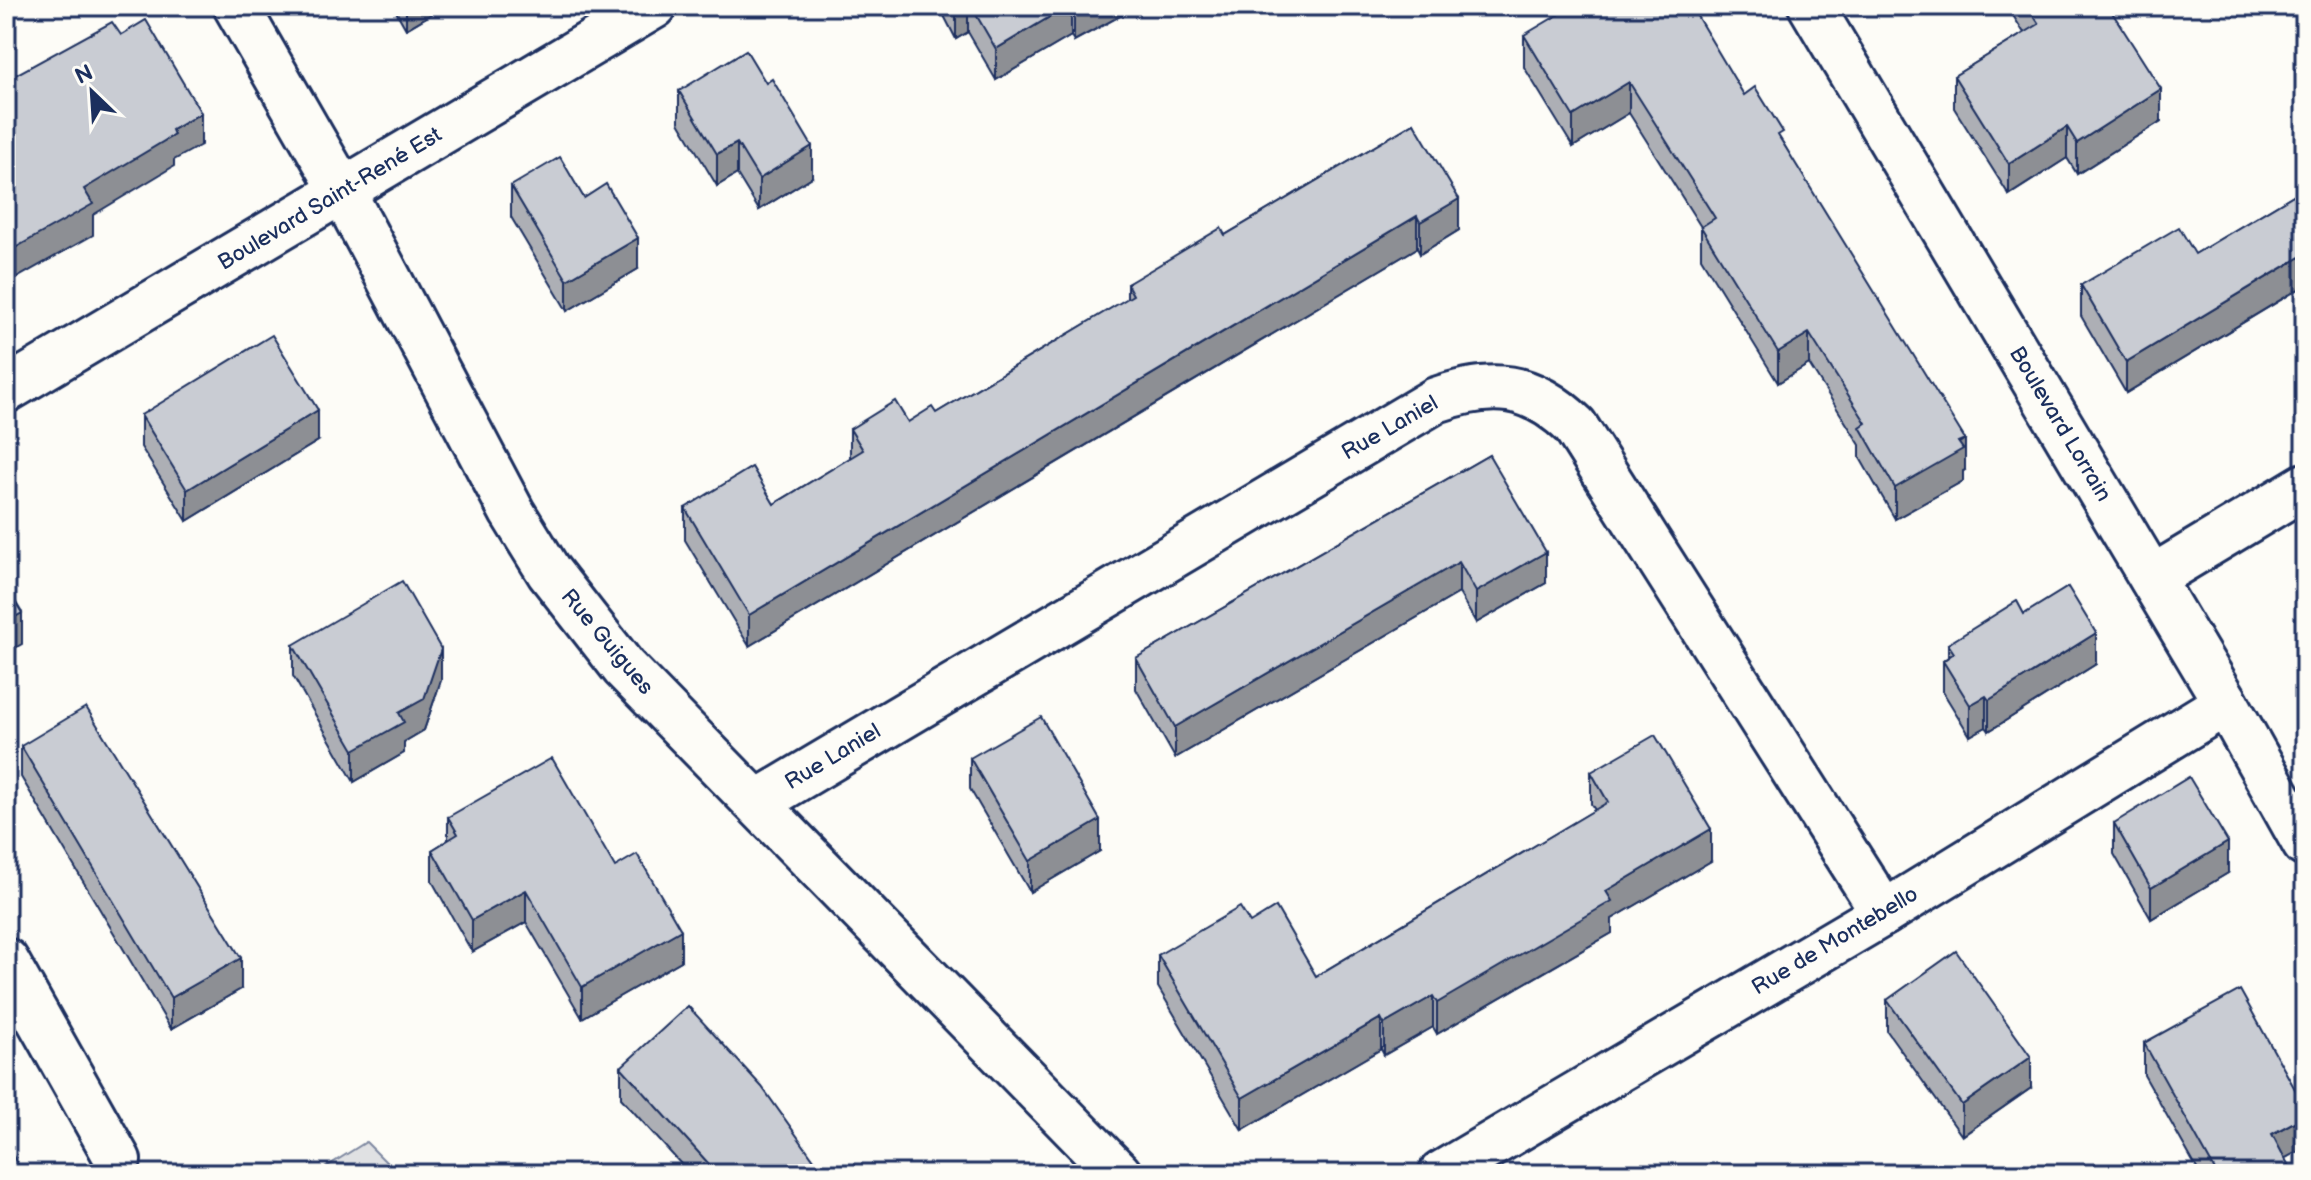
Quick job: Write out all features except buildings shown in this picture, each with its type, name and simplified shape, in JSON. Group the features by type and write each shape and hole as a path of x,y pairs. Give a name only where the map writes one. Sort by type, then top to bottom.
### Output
{"street":[{"name":"Rue Guigues","path":"236,6 343,192 512,512 549,572 624,668 1119,1174"},
{"name":"Boulevard Saint-René Est","path":"6,390 654,6"},
{"name":"Boulevard Lorrain","path":"1811,6 2226,703 2305,844"},
{"name":"Rue Laniel","path":"758,802 1436,400 1465,389 1498,386 1526,392 1556,407 1575,426 1884,913"},
{"path":"2152,578 2305,486"},
{"name":"Rue de Montebello","path":"1441,1174 1884,913 2226,703"},
{"path":"6,961 118,1160"}],"shaded area":[{"path":"366,1142 398,1174 315,1174"}]}
